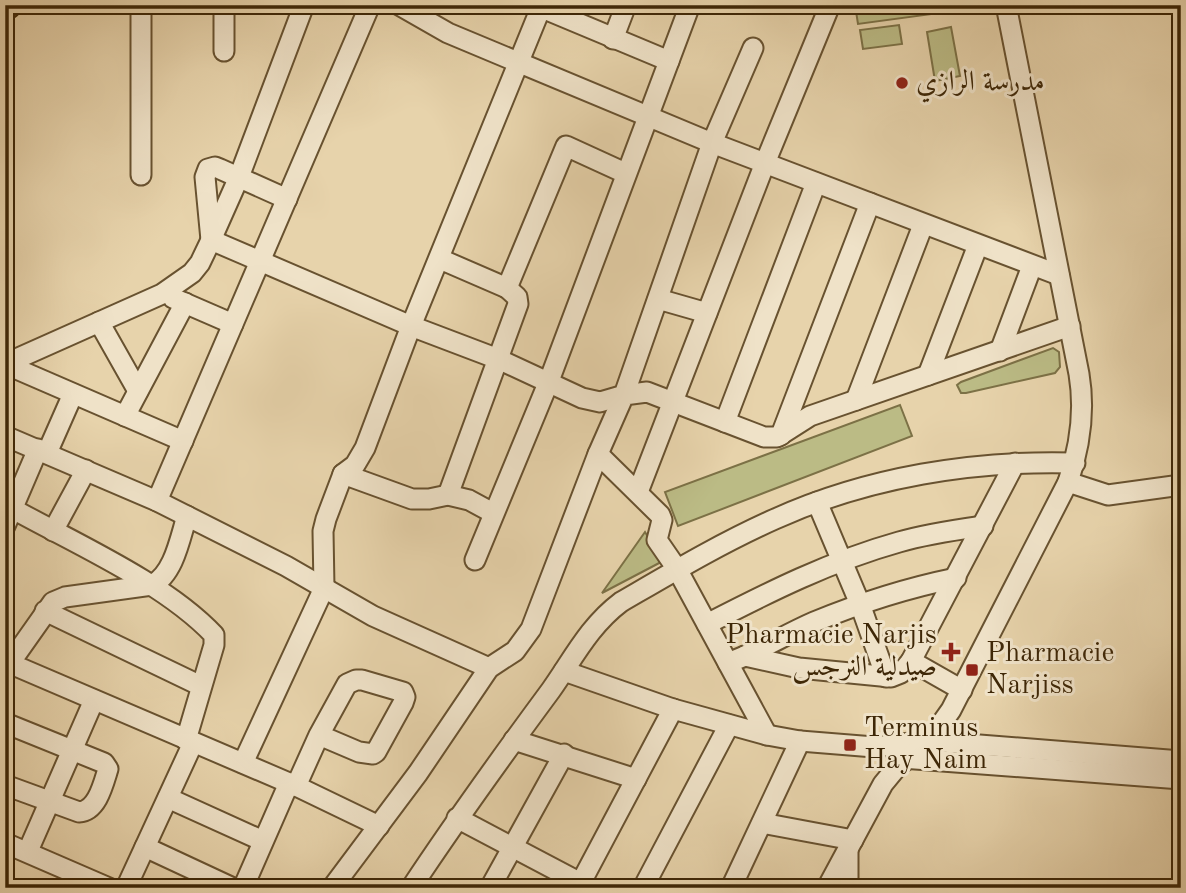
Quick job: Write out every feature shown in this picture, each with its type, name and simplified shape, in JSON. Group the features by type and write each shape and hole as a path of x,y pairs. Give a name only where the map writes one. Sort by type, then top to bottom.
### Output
{"street":[{"path":"141,5 141,175"},
{"path":"224,5 224,51"},
{"path":"183,441 5,365 162,294 192,273 200,263 239,177 304,5"},
{"path":"157,501 370,5"},
{"path":"399,5 448,33 712,143 1059,275"},
{"path":"613,39 626,5"},
{"path":"475,560 549,381 690,5"},
{"path":"638,492 765,163 830,5"},
{"path":"827,888 883,784 905,759 929,741 941,727 1068,482 1075,463 1082,395 1006,5"},
{"path":"243,763 324,588 324,531 343,474 360,457 542,6 668,61"},
{"path":"341,885 489,668 515,652 531,629 598,454 624,395 712,143 753,48"},
{"path":"507,288 566,146 625,173"},
{"path":"211,240 206,172 215,167 287,199"},
{"path":"725,422 816,183"},
{"path":"782,435 870,204"},
{"path":"856,400 923,225"},
{"path":"211,240 411,326 498,359 582,398 600,402 647,392 764,437 782,435 810,416 1070,326"},
{"path":"928,375 978,245"},
{"path":"440,259 507,288 517,297 518,303 448,495"},
{"path":"1000,351 1032,266"},
{"path":"162,294 233,324"},
{"path":"658,299 707,313"},
{"path":"125,416 185,303"},
{"path":"99,321 138,391"},
{"path":"73,394 9,518 53,531 152,586 204,624 214,635 214,645 201,686 189,741 168,798 126,888"},
{"path":"5,436 157,501 373,616 489,668"},
{"path":"598,454 660,515 662,520 657,540 677,569 707,624 737,659 767,735"},
{"path":"737,659 886,677 901,673 911,661 1015,463"},
{"path":"411,888 457,818 604,614 677,569 776,519 817,502 910,477 968,466 1075,463"},
{"path":"53,531 86,470"},
{"path":"343,474 412,499 448,495 468,500 493,513"},
{"path":"1068,482 1108,495 1181,485"},
{"path":"817,502 860,604 886,677"},
{"path":"187,516 167,570 159,582 152,586 65,597 53,602 8,667 243,763 379,826"},
{"path":"707,624 786,584 843,561 899,542 983,526"},
{"path":"737,659 813,622 860,604 913,587 956,578"},
{"path":"45,611 201,686"},
{"path":"911,661 961,690"},
{"path":"564,671 729,726 800,741 874,747 929,741 1181,761"},
{"path":"243,888 263,841 319,735 344,689 351,681 362,680 403,692 403,703 373,754 359,752 319,735"},
{"path":"28,851 94,700"},
{"path":"457,818 583,886 673,709"},
{"path":"5,723 104,763 108,769 93,807 87,811 79,812 5,785"},
{"path":"643,888 729,726"},
{"path":"514,740 636,779"},
{"path":"731,888 800,741"},
{"path":"874,747 905,759 1181,779"},
{"path":"490,888 564,754"},
{"path":"168,798 263,841"},
{"path":"762,823 851,845"},
{"path":"5,843 109,888"},
{"path":"848,888 851,845"},
{"path":"145,847 233,888"}],"green space":[{"path":"855,5 931,5 932,14 858,24"},
{"path":"899,25 902,44 863,49 860,30"},
{"path":"951,27 960,76 935,81 927,32"},
{"path":"1053,348 1059,352 1060,367 1055,373 966,393 961,393 957,385 961,382"},
{"path":"900,405 912,436 678,526 665,492"},
{"path":"645,532 663,561 602,593"}],"place":[{"name":"مدرسة الرازي","path":"902,83"},
{"name":"Pharmacie Narjis صيدلية النرجس","path":"951,652"},
{"name":"Pharmacie Narjiss","path":"972,670"},
{"name":"Terminus Hay Naim","path":"850,745"}]}
